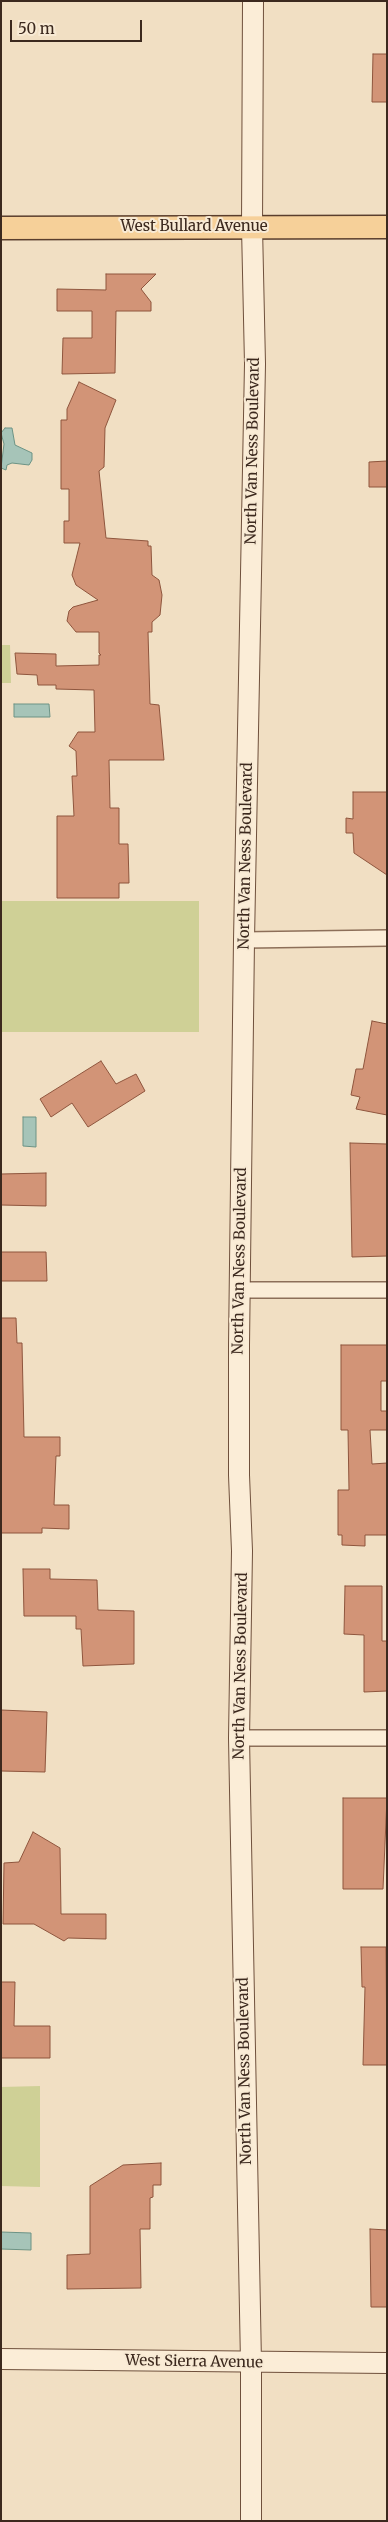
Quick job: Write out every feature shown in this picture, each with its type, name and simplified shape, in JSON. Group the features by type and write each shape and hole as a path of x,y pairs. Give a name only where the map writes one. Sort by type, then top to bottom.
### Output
{"main road":[{"name":"West Bullard Avenue","path":"1,228 387,227"}],"street":[{"name":"North Van Ness Boulevard","path":"251,2521 251,2363 239,1738 242,1551 239,1474 244,940 255,364 252,227 253,1"},
{"path":"244,940 387,938"},
{"path":"240,1290 387,1290"},
{"path":"239,1738 387,1738"},
{"name":"West Sierra Avenue","path":"1,2359 251,2363 387,2362"}],"green space":[{"path":"1,645 10,645 11,683 1,683"},
{"path":"1,901 199,901 199,1032 1,1032"},
{"path":"40,2086 40,2187 1,2186 1,2087"}],"shaded area":[{"path":"5,428 12,428 15,445 32,453 32,460 29,465 12,463 7,465 6,470 1,468 4,444 1,433"},
{"path":"14,704 49,704 50,717 14,717"},
{"path":"23,1117 36,1117 36,1147 23,1146"},
{"path":"1,2232 31,2233 31,2250 1,2249"}],"building":[{"path":"373,54 387,54 387,102 372,102"},
{"path":"106,274 156,274 141,289 151,302 151,311 116,311 115,373 62,374 63,338 92,338 92,311 57,311 57,289 106,290"},
{"path":"79,382 116,400 105,428 104,467 99,471 106,538 148,541 148,546 151,546 152,575 159,580 162,595 160,615 152,622 152,632 148,632 150,704 159,705 164,760 109,760 110,808 119,808 119,844 128,844 129,883 119,883 119,898 57,898 57,816 74,816 72,776 77,776 76,751 69,746 78,732 95,732 94,690 56,689 56,685 38,685 37,675 17,674 15,653 56,654 56,666 99,665 99,655 101,655 99,653 99,632 76,632 67,621 69,611 73,607 98,600 76,585 72,575 80,543 64,543 64,521 69,521 69,489 61,489 61,420 67,420 67,409"},
{"path":"387,461 387,487 369,487 369,462"},
{"path":"353,792 387,792 387,875 354,853 353,833 346,833 346,818 353,819"},
{"path":"372,1021 387,1024 387,1115 356,1109 360,1097 351,1095 356,1069 363,1069"},
{"path":"101,1061 116,1084 136,1074 145,1091 88,1127 72,1103 51,1117 40,1099"},
{"path":"350,1143 387,1144 387,1256 352,1257"},
{"path":"46,1173 46,1206 1,1205 1,1174"},
{"path":"1,1252 46,1252 47,1281 1,1281"},
{"path":"1,1318 16,1318 17,1343 22,1343 24,1437 60,1437 60,1456 56,1456 54,1505 69,1505 69,1529 42,1528 42,1533 1,1533"},
{"path":"341,1345 387,1345 387,1381 381,1381 381,1411 387,1411 387,1430 370,1430 372,1464 387,1463 387,1535 365,1535 365,1546 342,1545 342,1535 338,1535 338,1490 349,1490 348,1430 341,1430"},
{"path":"23,1569 50,1569 50,1579 97,1580 98,1610 134,1611 134,1664 83,1666 81,1629 76,1629 76,1616 24,1616"},
{"path":"345,1586 382,1586 382,1641 387,1641 387,1691 364,1692 364,1635 344,1634"},
{"path":"1,1710 47,1712 45,1772 1,1771"},
{"path":"343,1798 387,1798 383,1889 343,1889"},
{"path":"33,1832 60,1848 61,1914 106,1914 106,1939 68,1938 64,1941 34,1924 3,1924 4,1863 19,1862"},
{"path":"361,1947 386,1947 387,2065 363,2065 365,1987 362,1987"},
{"path":"1,1982 15,1982 14,2026 50,2026 50,2058 1,2058"},
{"path":"161,2163 161,2185 153,2185 153,2197 150,2198 150,2229 140,2229 141,2288 67,2289 67,2255 90,2254 90,2186 123,2165"},
{"path":"370,2229 387,2230 387,2307 371,2307"}]}
